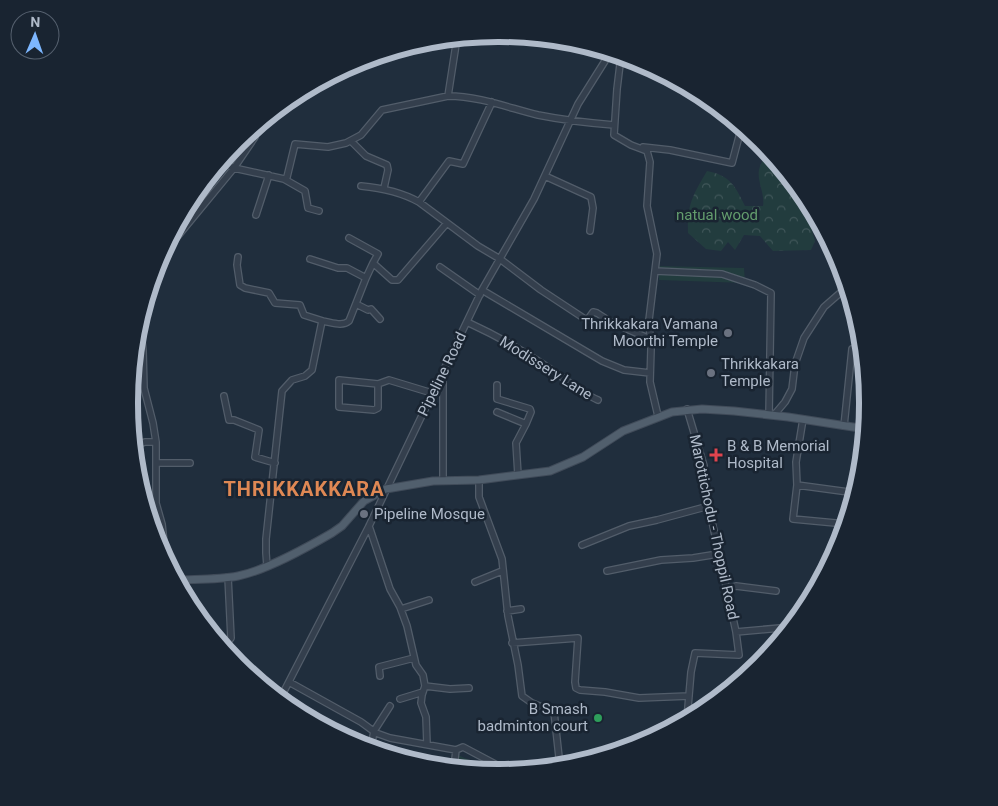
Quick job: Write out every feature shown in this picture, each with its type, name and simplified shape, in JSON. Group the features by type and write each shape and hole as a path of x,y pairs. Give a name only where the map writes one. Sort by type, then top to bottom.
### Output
{"main road":[{"path":"185,580 228,577 246,574 267,566 332,533 342,526 364,501 386,489 443,481 479,480 556,469 583,457 623,431 658,416 687,409 716,409 771,415 859,428"}],"street":[{"path":"448,96 456,45"},
{"name":"Pipeline Road","path":"284,692 369,526 481,293 534,199 578,104 606,59"},
{"path":"620,64 614,135 647,151 650,162 647,206 657,254 649,320 650,382 658,416"},
{"path":"284,179 287,177 296,144 328,148 351,141 361,135 382,110 448,96 492,102 539,115 570,121 614,125"},
{"path":"419,202 449,161 463,164 492,102"},
{"path":"634,146 670,150 732,163 740,134"},
{"path":"184,229 234,168 254,139"},
{"path":"351,141 366,156 387,165 388,170 384,188"},
{"path":"228,165 284,179 305,191 308,208 319,211"},
{"path":"256,214 269,175"},
{"path":"545,176 590,197 593,208 590,231"},
{"path":"361,186 384,188 410,197 585,319 588,319 593,312 597,313 611,322 650,339"},
{"path":"374,263 392,280 398,280 447,223"},
{"path":"238,257 237,265 240,285 245,288 269,293 275,303 300,305 304,315 323,321 347,323 378,254 349,238"},
{"path":"310,259 338,268 347,268 366,278"},
{"path":"440,267 481,293 602,361 624,370 650,373"},
{"path":"655,271 722,274 755,285 771,293 771,415"},
{"path":"771,415 785,402 792,389 795,364 804,338 824,308 842,292"},
{"path":"356,304 368,310 371,309 380,319"},
{"path":"267,566 266,539 282,391 292,380 305,376 312,370 323,321"},
{"name":"Modissery Lane","path":"467,322 521,350 565,379 579,391 598,400"},
{"path":"844,426 852,349"},
{"path":"143,350 144,388 156,442 156,503 163,532"},
{"path":"442,372 443,481"},
{"path":"378,384 378,408 374,410 339,406 339,380 378,384 389,380 432,393"},
{"path":"497,385 497,399 530,409 531,412 516,443 518,475"},
{"path":"224,396 229,420 234,420 258,430 255,457 275,463"},
{"name":"Marottichodu - Thoppil Road","path":"687,409 704,466 709,506 736,632 739,655 695,653 688,710"},
{"path":"497,412 526,424"},
{"path":"803,419 796,462 797,485 793,519 838,523"},
{"path":"141,443 156,442"},
{"path":"157,463 190,463"},
{"path":"479,480 480,498 502,560 507,611 522,696 532,703 554,712 559,758"},
{"path":"797,485 848,492"},
{"path":"582,545 630,526 709,506"},
{"path":"369,526 390,589 407,626 416,665 423,675 425,686 422,703 426,717 426,744"},
{"path":"607,571 660,560 718,554"},
{"path":"476,582 502,571"},
{"path":"228,577 231,638 228,641"},
{"path":"726,589 736,586 776,591"},
{"path":"401,610 429,600"},
{"path":"507,611 521,609"},
{"path":"736,632 780,628"},
{"path":"512,643 578,638 576,688 580,690 638,698 689,696"},
{"path":"380,676 379,667 414,658"},
{"path":"289,682 374,731 390,738 456,750 463,747 495,764"},
{"path":"425,686 450,689 469,688"},
{"path":"400,699 423,692"},
{"path":"372,740 374,731 390,706"},
{"path":"455,760 456,750"}],"green space":[{"name":"natual wood","path":"764,158 770,165 799,203 811,223 815,241 811,250 773,251 760,236 744,235 735,250 728,242 721,251 706,249 688,233 688,223 692,200 707,171 727,179 745,206 763,206 759,179 761,163"},
{"path":"659,266 744,268 745,283 659,280"},
{"path":"458,755 476,763 475,763 457,761"}],"place":[{"name":"Thrikkakara Vamana Moorthi Temple","path":"728,333"},
{"name":"Thrikkakara Temple","path":"711,373"},
{"name":"B & B Memorial Hospital","path":"716,455"},
{"name":"Pipeline Mosque","path":"364,514"},
{"name":"B Smash badminton court","path":"598,718"}],"district":[{"name":"THRIKKAKKARA","path":"304,489"}]}
